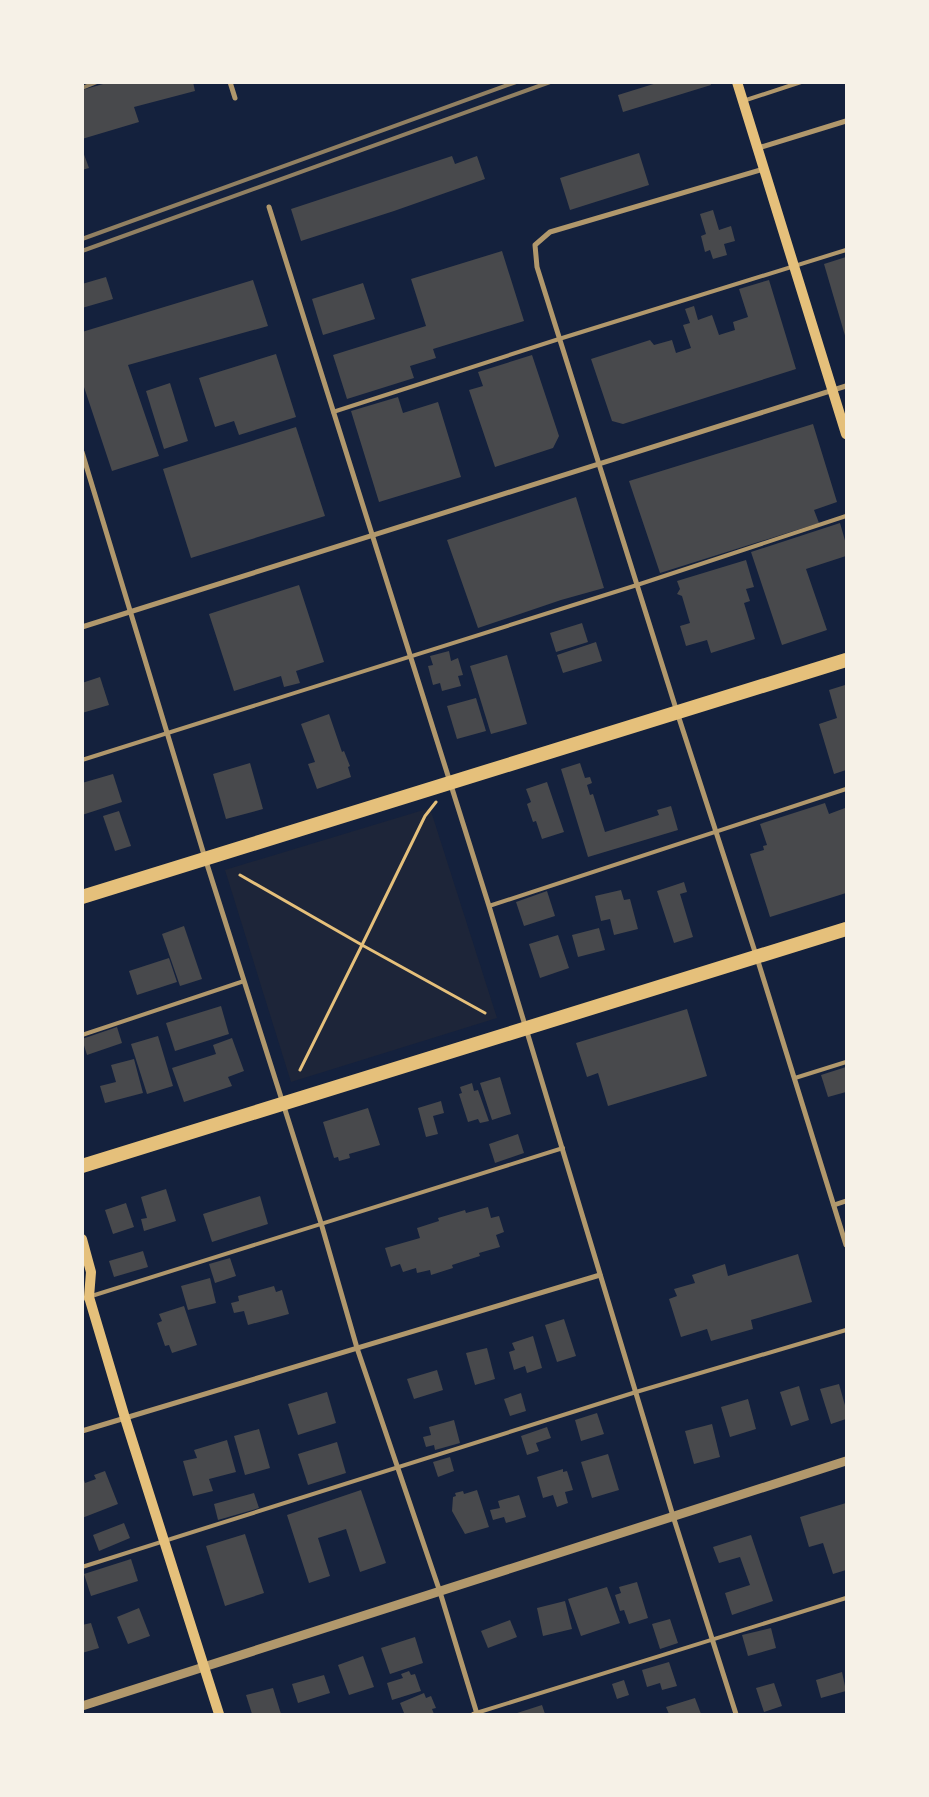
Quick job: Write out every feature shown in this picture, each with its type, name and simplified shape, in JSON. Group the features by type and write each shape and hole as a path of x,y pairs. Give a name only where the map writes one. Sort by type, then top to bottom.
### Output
{"highway":[{"path":"82,896 450,784 846,660"},
{"path":"82,1166 846,930"}],"main road":[{"path":"737,82 846,434"},
{"path":"82,1239 91,1272 85,1295 219,1714"}],"street":[{"path":"230,82 235,98"},
{"path":"758,148 846,121"},
{"path":"764,169 550,232 535,245 536,267 757,958 846,1245"},
{"path":"269,207 489,906 673,1516 736,1714"},
{"path":"82,627 846,386"},
{"path":"82,452 205,858 321,1223 357,1348 396,1468 440,1592 475,1714"},
{"path":"834,1205 846,1201"},
{"path":"82,1431 600,1275"},
{"path":"82,1706 846,1461"}],"lane":[{"path":"782,82 784,88"},
{"path":"743,100 801,82"},
{"path":"333,412 559,339 846,250"},
{"path":"82,760 637,585 846,516"},
{"path":"489,906 846,789"},
{"path":"82,1036 244,981"},
{"path":"795,1078 846,1062"},
{"path":"85,1295 562,1148"},
{"path":"82,1568 636,1392 846,1330"},
{"path":"475,1714 846,1598"}],"path":[{"path":"300,1070 425,816 450,784"},
{"path":"240,875 485,1013"}],"shaded area":[{"path":"430,808 497,1018 291,1082 225,870"}],"building":[{"path":"110,82 193,82 195,91 134,107 139,122 82,139 82,90"},
{"path":"660,82 710,82 711,85 623,112 618,95"},
{"path":"82,149 89,168 82,170"},
{"path":"639,153 649,185 570,210 560,178"},
{"path":"452,156 455,164 477,156 485,179 301,241 291,209"},
{"path":"713,210 719,230 731,226 735,241 724,244 727,255 713,259 710,250 705,252 701,236 706,234 700,214"},
{"path":"502,251 524,321 433,349 436,358 410,366 414,378 347,399 333,355 426,326 411,279"},
{"path":"846,257 846,339 824,264"},
{"path":"106,277 113,299 82,308 82,284"},
{"path":"253,280 268,326 128,365 159,456 112,471 82,381 82,332"},
{"path":"769,280 796,369 623,424 612,421 591,359 650,340 654,345 672,340 676,353 691,348 683,325 690,323 685,309 694,306 698,320 712,315 719,335 735,330 733,322 748,317 739,289"},
{"path":"363,283 375,319 323,335 312,299"},
{"path":"276,354 296,417 239,435 234,421 215,427 199,378"},
{"path":"532,355 559,436 553,448 495,467 469,390 483,386 478,372"},
{"path":"170,383 188,441 164,449 146,391"},
{"path":"398,397 403,413 438,402 461,477 379,502 351,411"},
{"path":"813,424 837,502 814,510 819,523 660,573 629,481"},
{"path":"296,427 325,516 191,558 163,469"},
{"path":"576,497 604,588 561,600 478,628 447,540"},
{"path":"840,523 846,544 846,556 806,569 827,630 782,645 751,552"},
{"path":"746,560 754,587 746,589 750,601 744,603 755,639 711,653 707,640 686,646 680,626 690,623 682,596 677,594 680,589 677,581"},
{"path":"299,585 324,662 296,671 300,683 284,687 281,676 234,691 209,614"},
{"path":"582,623 588,642 556,652 550,633"},
{"path":"596,642 602,661 563,673 557,655"},
{"path":"449,651 451,661 458,658 463,675 458,676 461,686 442,691 440,683 433,685 428,666 433,665 430,656"},
{"path":"507,655 527,724 491,734 470,666"},
{"path":"100,677 109,705 82,713 82,683"},
{"path":"845,685 846,770 834,774 819,724 837,718 829,690"},
{"path":"476,698 486,731 457,739 447,706"},
{"path":"329,714 342,752 344,751 350,766 348,767 351,777 317,789 308,764 315,762 301,724"},
{"path":"250,763 263,809 226,819 213,774"},
{"path":"580,763 585,778 590,777 592,783 587,785 590,795 593,794 605,832 659,815 657,810 671,806 678,830 588,857 561,769"},
{"path":"113,774 122,802 82,815 82,783"},
{"path":"547,782 564,832 542,839 536,821 533,822 527,804 531,802 526,789"},
{"path":"825,803 829,814 845,808 846,812 846,893 770,917 750,854 764,850 763,846 767,845 760,824"},
{"path":"119,811 131,846 115,851 103,816"},
{"path":"684,882 687,892 680,894 693,937 674,943 657,891"},
{"path":"621,890 624,900 630,899 638,929 614,935 610,919 601,921 595,896"},
{"path":"547,891 555,916 524,926 516,902"},
{"path":"184,926 202,979 180,986 162,934"},
{"path":"599,928 605,950 578,957 572,935"},
{"path":"558,935 569,968 540,978 529,944"},
{"path":"169,958 177,982 137,995 129,971"},
{"path":"221,1006 229,1034 175,1051 166,1023"},
{"path":"687,1009 707,1076 608,1106 598,1073 587,1077 576,1043"},
{"path":"117,1027 122,1043 87,1055 82,1039"},
{"path":"158,1036 173,1086 147,1094 131,1044"},
{"path":"232,1038 244,1071 228,1077 232,1086 184,1102 172,1068 216,1054 213,1045"},
{"path":"134,1059 143,1093 105,1103 100,1086 116,1082 111,1065"},
{"path":"846,1067 846,1092 828,1097 821,1075"},
{"path":"500,1077 511,1114 492,1120 480,1083"},
{"path":"472,1083 474,1091 478,1090 489,1121 480,1123 478,1119 468,1122 459,1094 462,1093 460,1087"},
{"path":"441,1101 444,1113 433,1116 438,1134 426,1137 418,1108"},
{"path":"368,1108 380,1145 349,1154 350,1158 339,1161 338,1157 334,1158 323,1122"},
{"path":"518,1134 524,1153 495,1163 489,1144"},
{"path":"166,1189 176,1221 144,1231 141,1219 147,1218 141,1197"},
{"path":"260,1196 268,1224 212,1242 203,1214"},
{"path":"126,1203 134,1227 113,1234 105,1210"},
{"path":"488,1207 491,1218 499,1216 504,1232 496,1235 500,1247 479,1253 480,1256 452,1265 453,1268 431,1275 430,1270 417,1273 416,1268 403,1272 400,1264 391,1267 385,1248 420,1238 417,1228 439,1221 438,1218 465,1210 466,1213"},
{"path":"143,1251 148,1267 114,1277 109,1261"},
{"path":"798,1254 812,1302 751,1320 753,1329 711,1341 707,1329 681,1337 669,1299 677,1296 674,1289 695,1283 692,1275 725,1264 728,1276"},
{"path":"230,1258 236,1276 215,1283 209,1264"},
{"path":"210,1278 216,1303 188,1310 181,1286"},
{"path":"274,1286 276,1292 282,1290 289,1314 248,1325 244,1311 234,1313 231,1303 239,1301 238,1296"},
{"path":"184,1306 197,1345 172,1353 169,1345 165,1346 157,1323 162,1321 159,1314"},
{"path":"564,1319 576,1356 557,1362 545,1325"},
{"path":"533,1336 542,1368 527,1373 525,1366 514,1370 509,1352 515,1350 512,1343"},
{"path":"487,1348 495,1379 475,1385 466,1353"},
{"path":"437,1370 443,1390 414,1399 407,1379"},
{"path":"839,1384 846,1409 846,1419 831,1424 820,1389"},
{"path":"799,1386 809,1420 791,1426 780,1392"},
{"path":"327,1392 336,1423 298,1435 288,1404"},
{"path":"521,1393 526,1411 510,1416 504,1399"},
{"path":"748,1399 756,1429 730,1437 721,1407"},
{"path":"597,1413 604,1434 581,1441 575,1420"},
{"path":"454,1420 460,1443 435,1450 434,1445 426,1447 423,1437 431,1435 429,1427"},
{"path":"712,1424 720,1457 694,1464 685,1431"},
{"path":"547,1427 551,1438 536,1443 539,1451 527,1455 521,1436"},
{"path":"259,1429 270,1468 245,1475 234,1436"},
{"path":"227,1440 236,1472 209,1479 213,1491 193,1496 183,1461 197,1458 194,1450"},
{"path":"337,1442 346,1473 308,1485 298,1454"},
{"path":"608,1454 619,1490 592,1498 581,1462"},
{"path":"450,1457 454,1471 438,1477 433,1462"},
{"path":"563,1469 563,1472 567,1471 573,1490 565,1492 568,1503 557,1507 553,1495 543,1498 537,1477"},
{"path":"105,1471 118,1504 82,1518 82,1481 84,1480 85,1483 96,1479 94,1475"},
{"path":"361,1490 386,1563 360,1572 346,1529 318,1538 330,1576 309,1583 287,1515"},
{"path":"477,1490 489,1527 465,1534 452,1511 453,1497 456,1496 455,1493 463,1491 464,1494"},
{"path":"254,1493 259,1508 218,1520 214,1504"},
{"path":"519,1495 526,1517 506,1523 504,1517 493,1520 490,1510 500,1508 498,1501"},
{"path":"846,1503 846,1570 833,1574 823,1543 809,1547 800,1517"},
{"path":"124,1523 130,1538 99,1551 93,1535"},
{"path":"245,1534 264,1593 225,1606 206,1546"},
{"path":"751,1535 773,1601 732,1615 725,1593 750,1585 740,1557 719,1563 713,1547"},
{"path":"131,1559 138,1581 91,1596 84,1574"},
{"path":"637,1582 648,1618 629,1624 624,1610 620,1611 615,1595 621,1593 619,1587"},
{"path":"607,1587 620,1623 581,1636 568,1599"},
{"path":"565,1601 572,1629 543,1636 537,1608"},
{"path":"139,1608 150,1636 128,1644 117,1617"},
{"path":"670,1619 678,1643 660,1649 652,1624"},
{"path":"510,1620 517,1637 488,1648 481,1631"},
{"path":"91,1623 99,1648 82,1653 82,1625"},
{"path":"771,1628 776,1648 748,1656 742,1635"},
{"path":"415,1637 423,1663 390,1674 381,1648"},
{"path":"363,1656 374,1687 349,1695 338,1665"},
{"path":"669,1662 677,1686 662,1690 660,1683 647,1687 642,1670"},
{"path":"409,1671 411,1675 415,1674 421,1691 392,1700 387,1683 403,1678 401,1674"},
{"path":"842,1672 846,1691 821,1698 816,1680"},
{"path":"324,1675 330,1693 298,1703 292,1684"},
{"path":"624,1680 629,1695 617,1699 612,1684"},
{"path":"774,1683 782,1706 764,1712 756,1688"},
{"path":"273,1688 281,1714 252,1714 246,1695"},
{"path":"424,1693 426,1698 431,1696 436,1708 432,1709 434,1714 399,1714 404,1713 400,1703"},
{"path":"695,1698 701,1714 669,1714 666,1707"},
{"path":"542,1705 545,1714 514,1714"}],"railway":[{"path":"82,88 97,82"},
{"path":"82,239 516,82"},
{"path":"82,251 550,82"}]}
